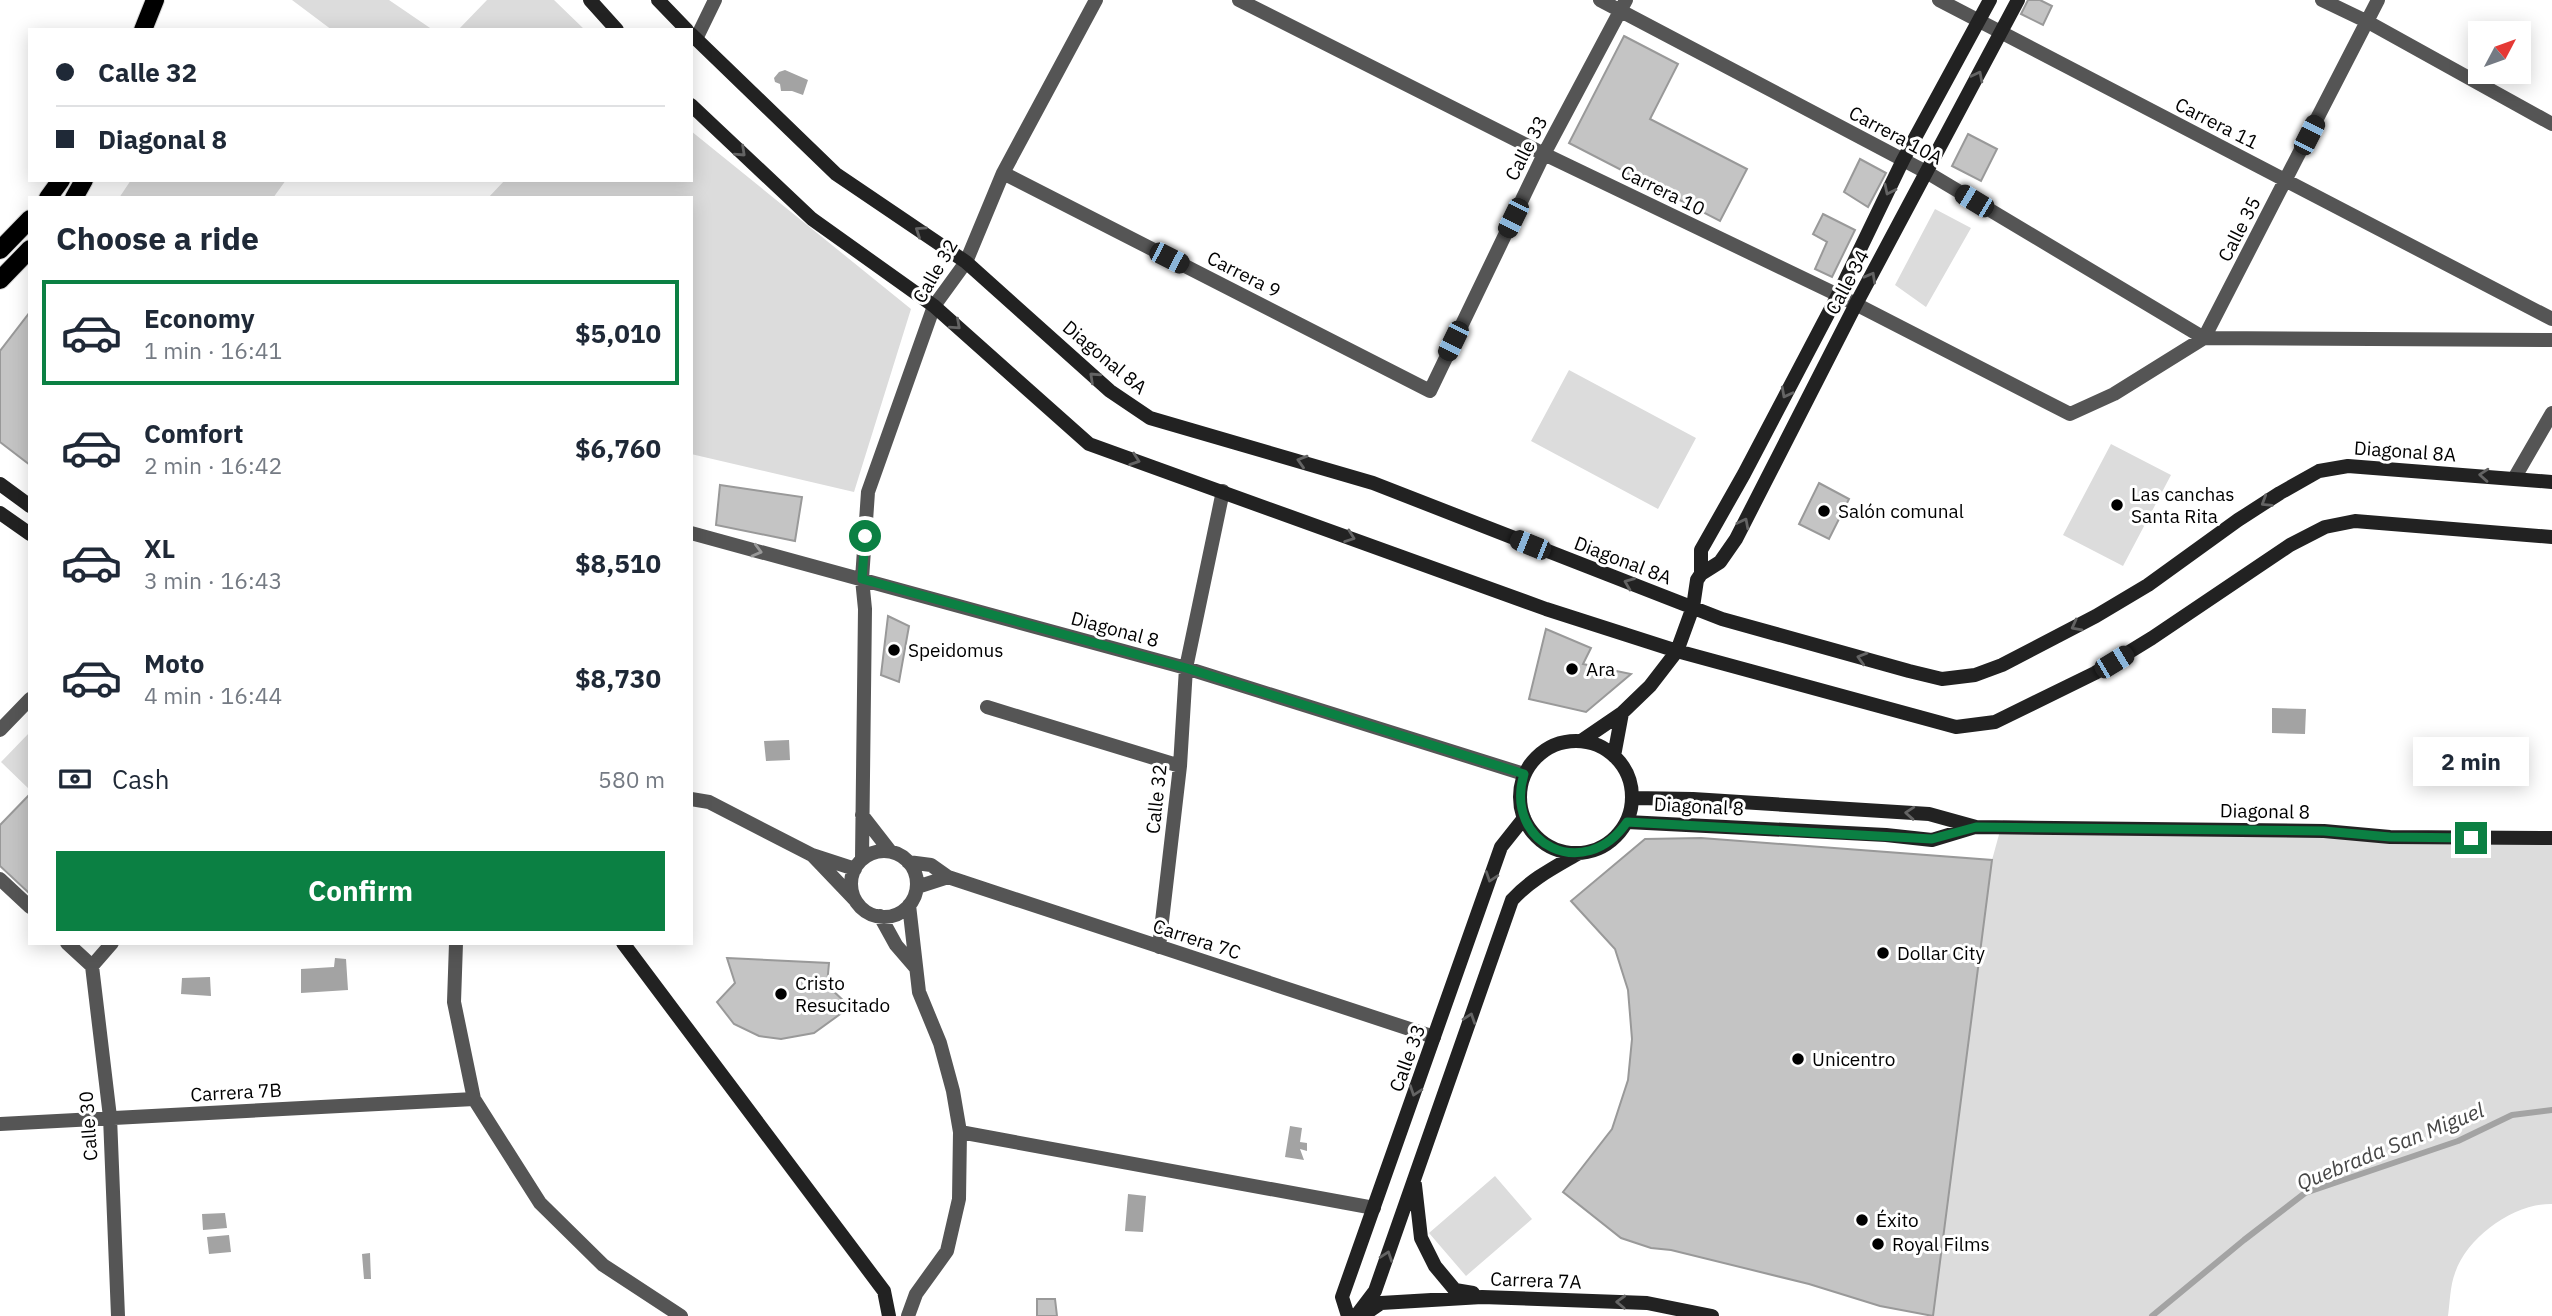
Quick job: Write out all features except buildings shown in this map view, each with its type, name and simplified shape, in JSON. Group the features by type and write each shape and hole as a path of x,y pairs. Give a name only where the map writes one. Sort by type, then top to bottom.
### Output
{"main road":[{"path":"144,28 156,0"},
{"path":"0,250 28,221"},
{"path":"0,280 28,251"}],"street":[{"path":"590,0 615,28"},
{"name":"Diagonal 8A","path":"658,0 685,28"},
{"path":"693,31 715,0"},
{"name":"Calle 32","path":"858,864 862,815 865,609 862,579 868,492 934,306 966,262 1003,173 1097,0"},
{"name":"Carrera 10","path":"1239,0 1544,154 1838,295 2070,414 2114,394 2204,338"},
{"name":"Carrera 10A","path":"1600,0 1623,5 1928,173 2204,338"},
{"name":"Carrera 11","path":"1939,0 2552,319"},
{"name":"Calle 34","path":"1581,741 1622,713 1650,686 1677,651 1693,607 1697,580 1701,573 1701,550 1744,474 1838,295 1903,160 1990,0"},
{"name":"Calle 34","path":"1701,573 1720,562 1736,538 1856,304 2018,0"},
{"path":"2322,0 2368,22 2552,124"},
{"name":"Calle 35","path":"2204,338 2378,0"},
{"name":"Calle 33","path":"1430,391 1544,154 1623,5"},
{"name":"Diagonal 8A","path":"693,36 836,174 966,262 1110,391 1150,418 1373,483 1736,622 1942,679 1975,675 2002,665 2127,597 2238,520 2319,471 2348,466 2552,482"},
{"path":"693,107 812,219 934,306 1089,444 1546,609 1677,651 1956,727 1995,722 2095,673 2290,545 2325,527 2355,521 2552,537"},
{"name":"Carrera 9","path":"1003,173 1430,391"},
{"path":"2204,338 2552,340"},
{"path":"2515,477 2552,413"},
{"path":"0,484 28,505"},
{"name":"Calle 32","path":"1159,947 1180,766 1186,668 1223,491"},
{"path":"0,513 28,533"},
{"name":"Diagonal 8","path":"693,534 1186,668 1524,774"},
{"path":"0,730 28,701"},
{"path":"988,707 1180,766"},
{"path":"1614,755 1622,713"},
{"path":"1356,1316 1374,1291 1512,900 1538,877 1579,853 1605,846 1618,836 1627,822 1633,798 1631,782 1624,768 1614,755 1593,743 1581,741 1564,742 1547,748 1534,760 1524,774 1520,799 1524,818 1542,842 1557,850 1579,853"},
{"name":"Diagonal 8","path":"1633,798 1693,799 1929,814 1976,827 2324,831 2390,837 2552,838"},
{"path":"693,799 709,802 812,855 858,864"},
{"path":"862,815 890,851 914,869 917,887 909,905 919,992 940,1043 953,1091 960,1132 959,1199 947,1251 916,1294 908,1316"},
{"name":"Calle 33","path":"1348,1316 1342,1297 1501,847 1524,818"},
{"name":"Diagonal 8","path":"1627,822 1932,839 1976,827"},
{"path":"856,901 851,880 858,864 872,853 890,851"},
{"path":"812,855 871,914 891,916 909,905"},
{"name":"Carrera 7C","path":"908,862 931,865 948,877 1434,1037"},
{"path":"917,887 948,877"},
{"path":"0,879 28,905"},
{"path":"880,916 896,945 916,968"},
{"path":"70,945 92,967 110,945"},
{"path":"456,945 454,1002 474,1100 540,1203 603,1265 681,1316"},
{"path":"624,945 884,1291 889,1316"},
{"name":"Calle 30","path":"92,967 110,1117 117,1316"},
{"name":"Carrera 7B","path":"0,1124 474,1100"},
{"path":"960,1132 1374,1208"},
{"path":"1415,1176 1422,1238 1435,1266 1455,1290 1495,1298"},
{"name":"Carrera 7A","path":"1362,1316 1381,1303 1495,1298 1647,1303 1712,1316"}],"shaded area":[{"path":"292,0 389,0 430,28 329,28"},
{"path":"487,0 554,0 583,28 460,28"},
{"path":"785,70 808,80 803,95 781,91 780,84 775,82 774,78"},
{"path":"693,133 911,309 854,492 693,454 693,196 490,196 503,182 693,182"},
{"path":"130,182 285,182 274,196 120,196"},
{"path":"1935,209 1971,228 1926,307 1895,285"},
{"path":"1569,370 1696,438 1658,509 1531,441"},
{"name":"Las canchas Santa Rita","path":"2111,444 2171,475 2123,566 2063,535"},
{"path":"2272,708 2306,709 2305,734 2272,733"},
{"path":"28,734 28,788 1,762"},
{"path":"789,740 790,760 766,761 764,741"},
{"path":"2003,820 2552,838 2552,1204 2522,1209 2481,1235 2461,1260 2453,1278 2448,1316 1933,1316 1992,860"},
{"path":"335,958 346,959 348,990 301,993 301,969 334,967"},
{"path":"210,977 211,996 181,994 182,978"},
{"path":"1290,1126 1302,1128 1300,1142 1307,1143 1307,1151 1300,1149 1304,1160 1285,1157"},
{"path":"1495,1176 1532,1219 1466,1276 1429,1233"},
{"path":"1128,1194 1146,1196 1143,1232 1125,1231"},
{"path":"225,1213 227,1228 203,1230 202,1214"},
{"path":"229,1235 231,1252 209,1254 207,1237"},
{"path":"370,1253 371,1279 364,1279 362,1254"}],"waterway":[{"name":"Quebrada San Miguel","path":"2152,1316 2305,1193 2458,1141 2512,1115 2552,1110"}],"place":[{"name":"Las canchas Santa Rita","path":"2117,505"},
{"name":"Salón comunal","path":"1824,511"},
{"name":"Speidomus","path":"894,650"},
{"name":"Ara","path":"1572,669"},
{"name":"Dollar City","path":"1883,953"},
{"name":"Cristo Resucitado","path":"781,994"},
{"name":"Unicentro","path":"1798,1059"},
{"name":"Éxito","path":"1862,1220"},
{"name":"Royal Films","path":"1878,1244"}],"route":[{"path":"865,536 862,579 1186,668 1524,774 1520,799 1523,816 1542,842 1557,850 1589,852 1605,846 1618,836 1627,822 1932,839 1976,827 2324,831 2390,837 2471,838"}]}
